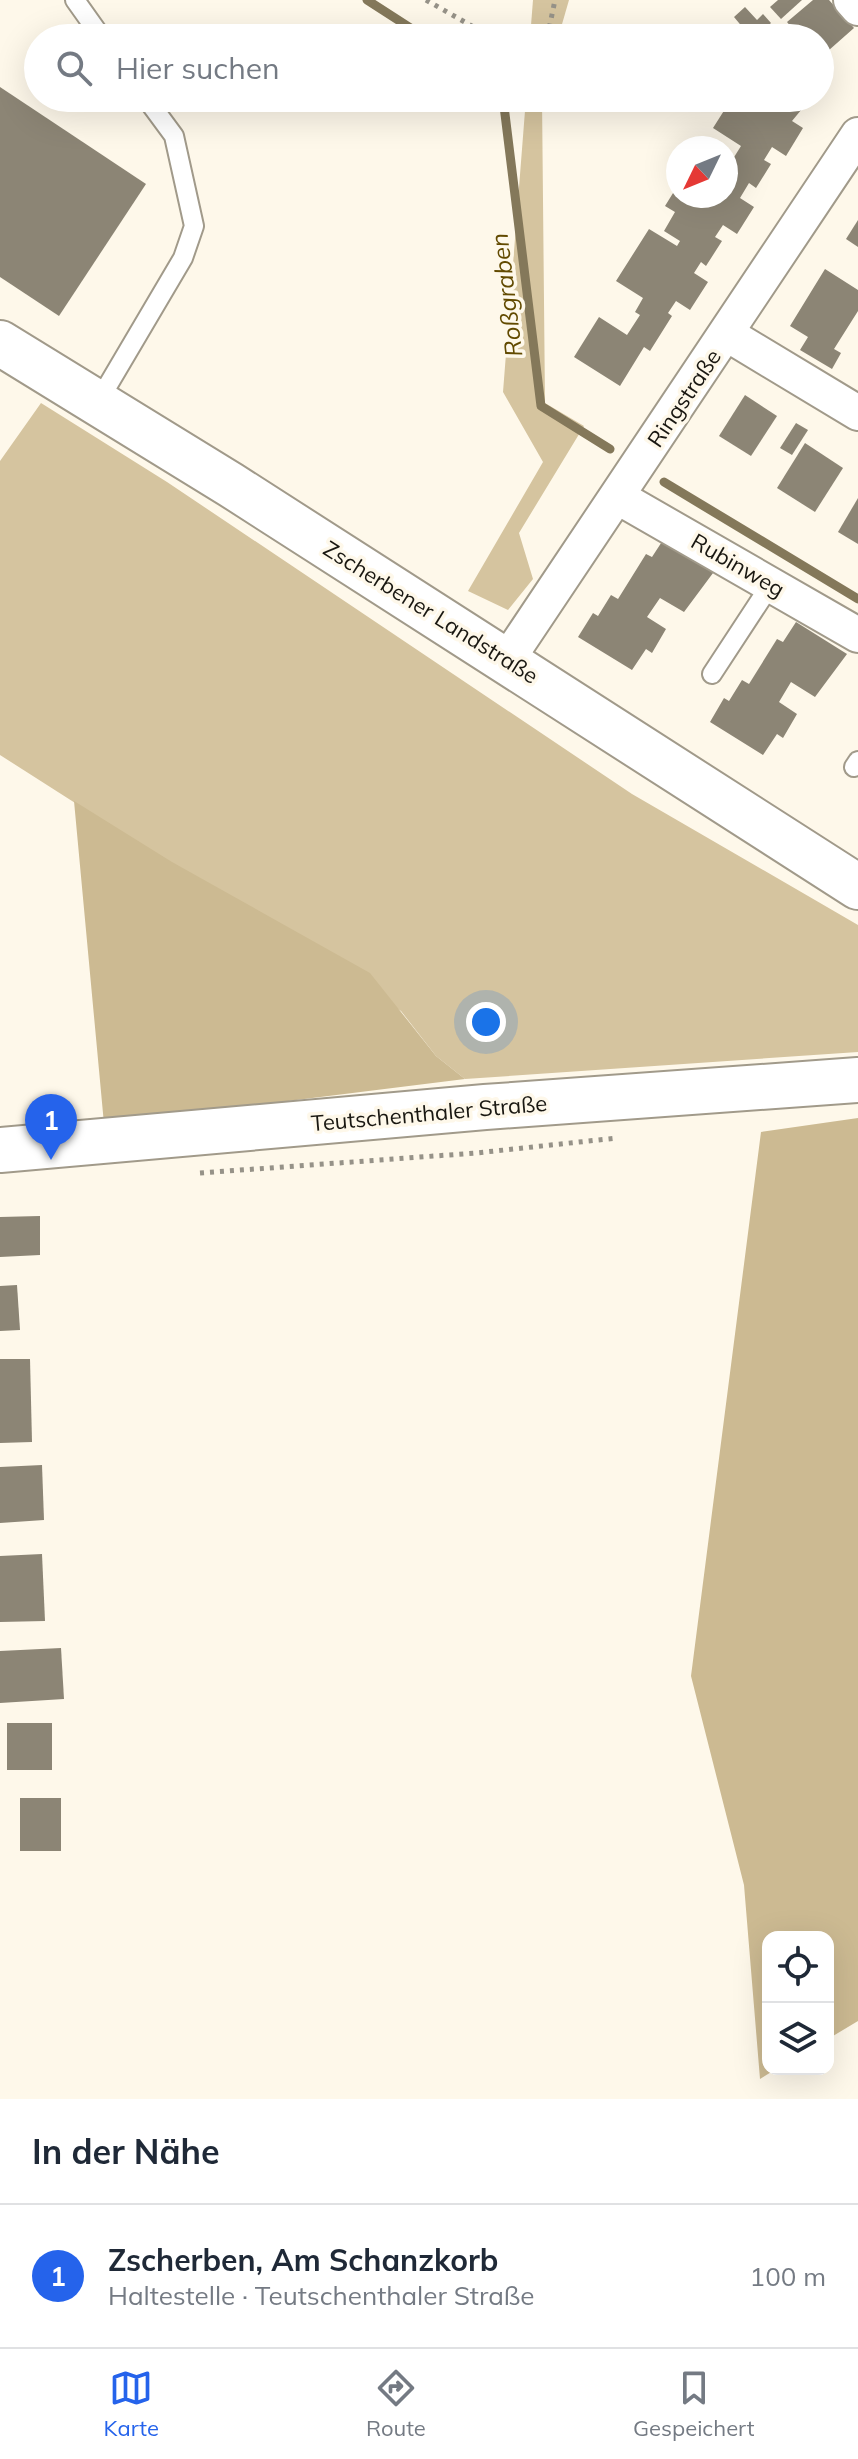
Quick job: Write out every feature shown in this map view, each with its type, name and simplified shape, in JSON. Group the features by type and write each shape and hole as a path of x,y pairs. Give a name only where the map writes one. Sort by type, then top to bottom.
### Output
{"street":[{"path":"851,0 858,8"},
{"name":"Ringstraße","path":"507,660 858,135"},
{"path":"727,334 858,413"},
{"name":"Zscherbener Landstraße","path":"0,343 96,405 231,485 858,887"},
{"name":"Rubinweg","path":"618,497 858,635"},
{"name":"Teutschenthaler Straße","path":"0,1150 485,1107 858,1080"}],"lane":[{"path":"75,0 92,24"},
{"path":"96,405 183,258 194,226 174,136 156,112"},
{"path":"712,674 771,584"}],"path":[{"path":"426,0 468,24"},
{"path":"550,24 555,0"},
{"path":"190,1174 476,1153 629,1137"}],"shaded area":[{"path":"533,0 569,0 562,24 531,24"},
{"path":"525,112 542,112 545,403 584,426 519,533 533,579 508,610 468,591 543,462 503,392"},
{"path":"41,403 167,482 632,794 858,925 858,1052 465,1079 436,1056 401,1011 0,755 0,461"},
{"path":"74,801 172,862 370,973 436,1056 465,1079 104,1124"},
{"path":"858,1118 858,2021 834,2035 834,1931 762,1931 762,2075 766,2075 760,2079 744,1885 691,1676 761,1132"}],"building":[{"path":"778,0 802,0 781,19 770,7"},
{"path":"813,0 829,0 854,28 834,46 834,24 787,22"},
{"path":"745,7 757,20 763,14 771,23 740,24 734,17"},
{"path":"0,87 24,103 24,112 38,112 146,184 59,316 0,277"},
{"path":"723,112 799,112 792,121 803,128 786,156 772,147 764,160 771,164 756,188 749,183 740,198 754,207 737,234 723,225 715,237 722,241 706,266 701,262 694,273 708,282 690,310 676,301 668,313 672,316 650,351 644,347 620,386 574,357 599,317 627,335 640,315 635,312 643,298 616,281 649,229 677,246 680,241 664,231 675,212 668,208 738,208 738,151 741,146 738,136 725,136 713,128"},
{"path":"858,220 858,247 846,239"},
{"path":"825,269 858,290 858,311 834,349 841,353 832,369 800,350 808,337 790,326"},
{"path":"745,395 777,416 751,456 719,436"},
{"path":"796,423 808,430 792,455 780,448"},
{"path":"805,443 843,468 815,512 777,488"},
{"path":"858,498 858,544 838,532"},
{"path":"665,537 716,569 684,612 660,598 647,617 666,629 652,653 646,649 632,670 578,637 593,613 598,616 611,595 618,599 646,554 652,557"},
{"path":"796,622 847,654 815,697 791,682 779,702 797,714 783,738 777,734 763,755 710,722 724,698 729,701 742,680 749,684 777,639 783,642"},
{"path":"40,1216 40,1255 0,1257 0,1217"},
{"path":"17,1285 20,1330 0,1331 0,1286"},
{"path":"0,1359 30,1359 32,1442 0,1443"},
{"path":"42,1465 44,1520 0,1523 0,1467"},
{"path":"42,1554 45,1621 0,1622 0,1556"},
{"path":"61,1648 64,1699 0,1703 0,1651"},
{"path":"7,1723 52,1723 52,1770 7,1770"},
{"path":"20,1798 61,1798 61,1851 20,1851"}],"waterway":[{"name":"Roßgraben","path":"367,0 404,24"},
{"name":"Roßgraben","path":"505,112 541,406 610,449"},
{"name":"Roßgraben","path":"664,482 858,599"}],"place":[{"name":"Zscherben, Am Schanzkorb","path":"51,1160"}]}
